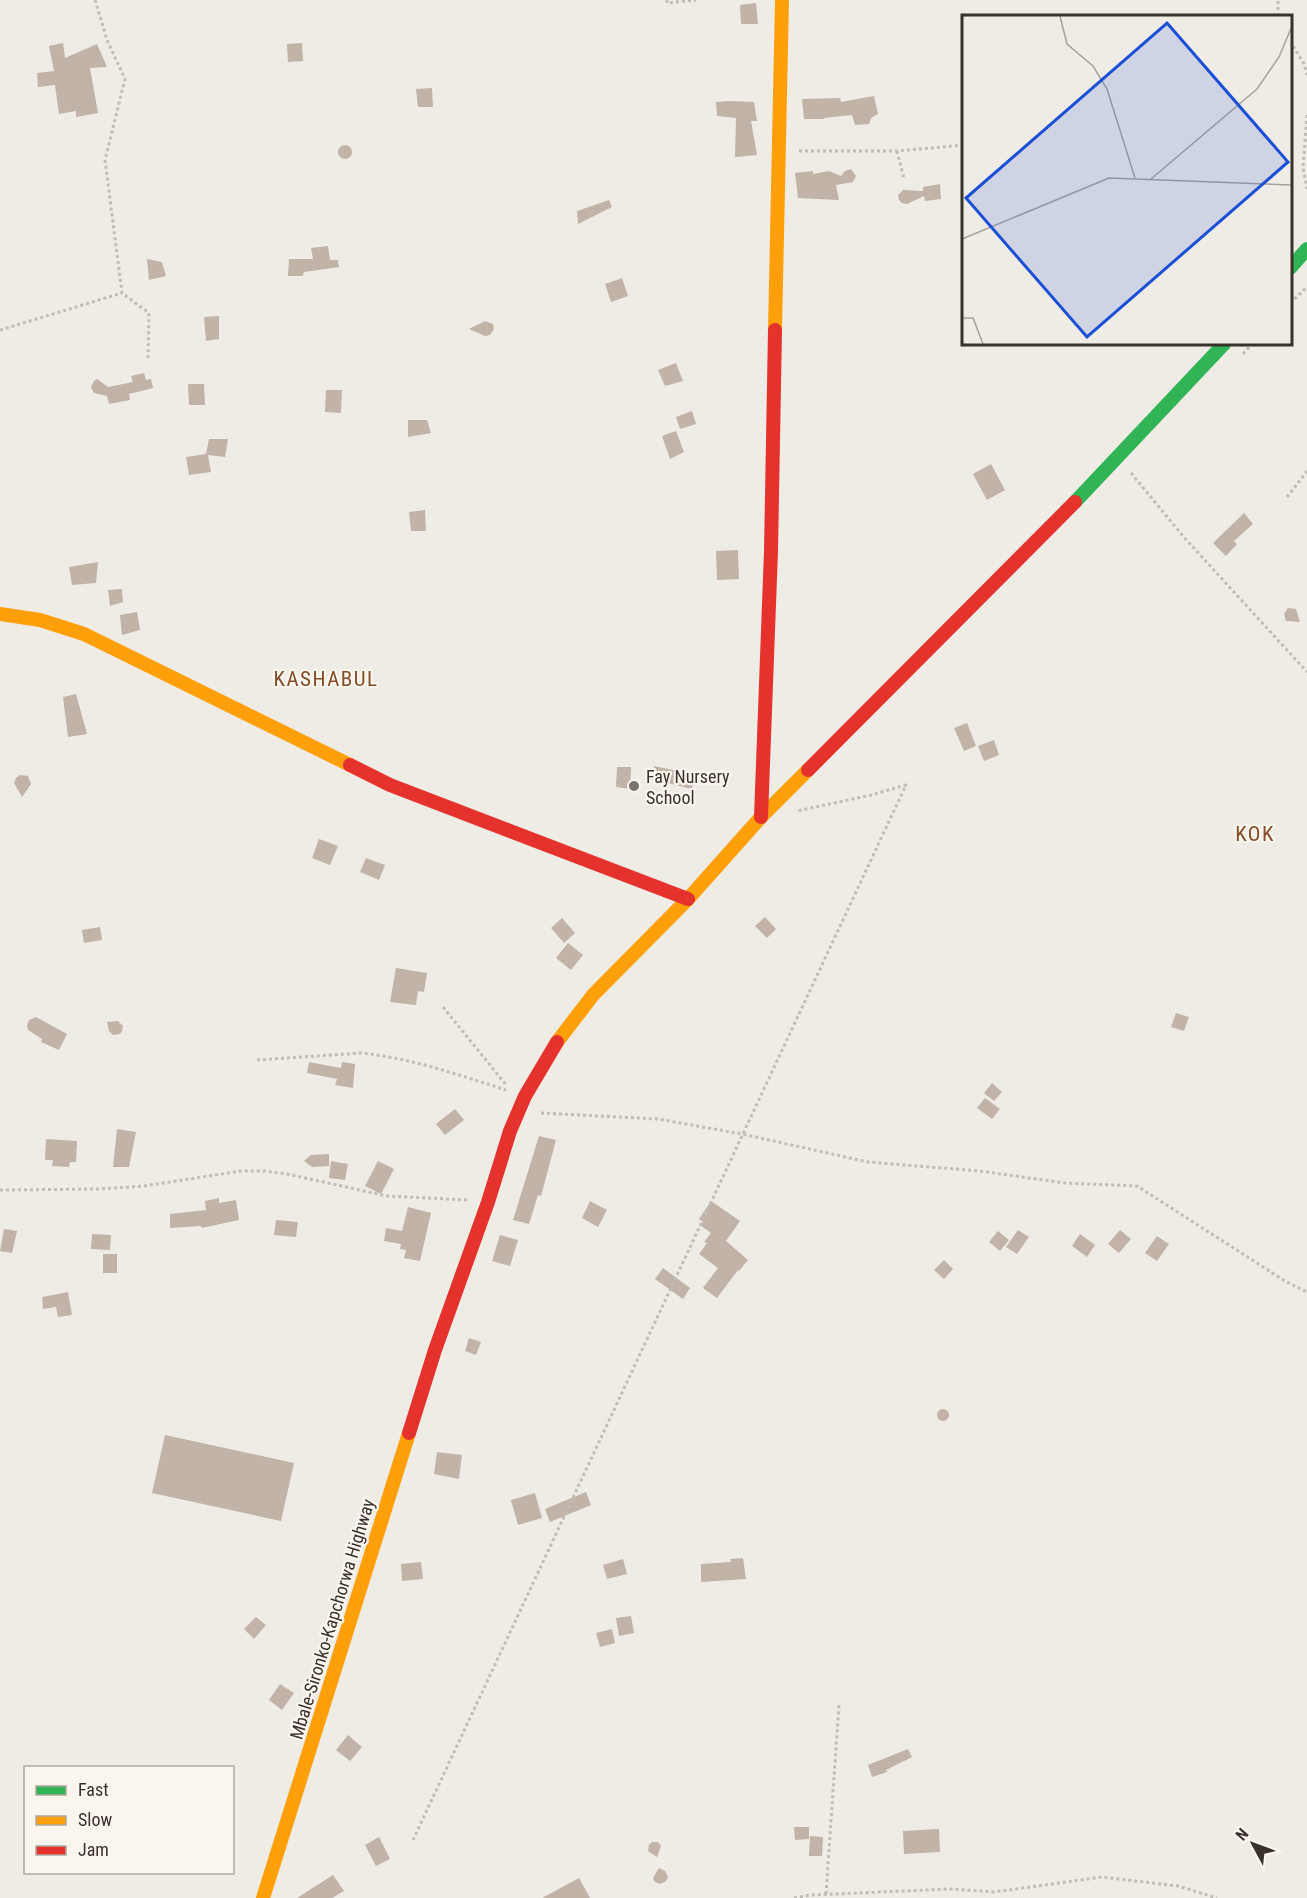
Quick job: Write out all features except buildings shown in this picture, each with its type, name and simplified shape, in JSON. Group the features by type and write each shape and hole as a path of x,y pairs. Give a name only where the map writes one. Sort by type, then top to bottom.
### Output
{"main road":[{"path":"761,817 771,551 782,0"},
{"path":"1292,266 1307,249"},
{"name":"Mbale-Sironko-Kapchorwa Highway","path":"263,1898 435,1350 518,1111 562,1035 579,1012 688,899 761,817 1116,460 1223,345"},
{"path":"0,614 40,620 84,634 390,785 688,899"}],"path":[{"path":"95,0 107,39 125,80 105,160 122,293 149,313 148,358"},
{"path":"667,0 667,3 696,0"},
{"path":"1292,43 1304,64 1307,75"},
{"path":"1307,116 1303,168 1307,189"},
{"path":"779,151 897,151 962,145"},
{"path":"897,151 904,179"},
{"path":"1292,301 1307,287"},
{"path":"0,330 122,293"},
{"path":"1116,460 1132,474 1182,535 1307,672"},
{"path":"1287,497 1307,471"},
{"path":"413,1840 906,785 871,795 794,811"},
{"path":"257,1060 378,1054 453,1073 512,1092 443,1007"},
{"path":"518,1111 658,1119 742,1134 868,1162 980,1171 1065,1182 1137,1186 1285,1281 1307,1292"},
{"path":"0,1190 98,1190 144,1186 241,1171 264,1171 387,1196 488,1202"},
{"path":"826,1894 839,1704"},
{"path":"794,1898 826,1894 951,1889 994,1892 1101,1877 1178,1886 1217,1898"},
{"path":"994,1892 995,1898"}],"traffic: fast":[{"path":"1292,266 1307,249"},
{"path":"1075,502 1223,345"}],"traffic: slow":[{"path":"775,330 782,0"},
{"path":"0,614 40,620 84,634 350,765"},
{"path":"557,1042 593,995 688,899 761,817 808,770"},
{"path":"263,1898 409,1433"}],"traffic: jam":[{"path":"761,817 771,551 775,330"},
{"path":"808,770 1075,502"},
{"path":"350,765 390,785 688,899"},
{"path":"409,1433 510,1131 525,1096 557,1042"}],"place":[{"name":"Fay Nursery School","path":"634,786"}],"district":[{"name":"KASHABUL","path":"326,679"},
{"name":"KOK","path":"1255,834"}]}
